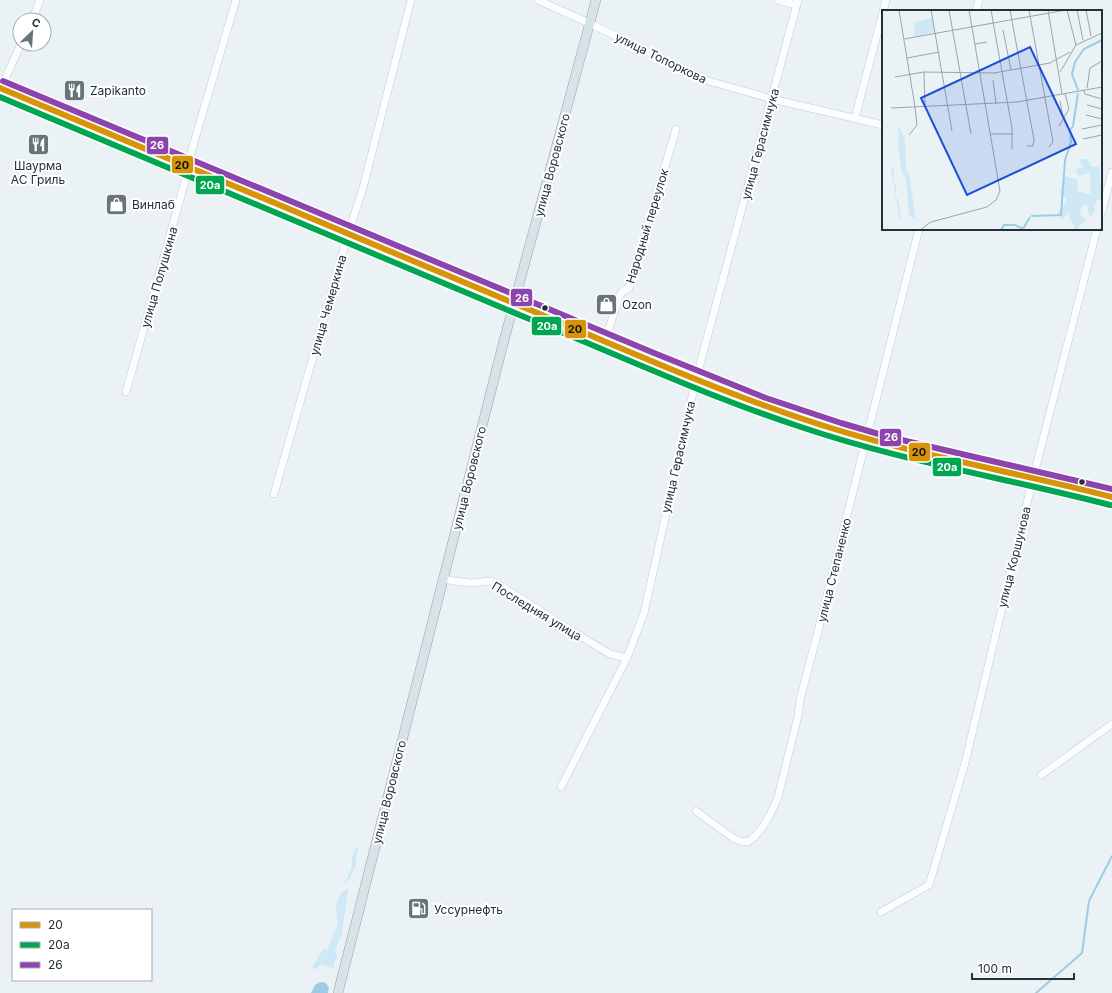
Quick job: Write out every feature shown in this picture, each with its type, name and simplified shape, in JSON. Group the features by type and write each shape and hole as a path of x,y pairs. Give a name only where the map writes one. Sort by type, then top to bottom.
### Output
{"main road":[{"name":"улица Воровского","path":"338,993 514,304 596,0"},
{"path":"1,88 514,304 733,394 866,439 971,465 1112,497"}],"street":[{"path":"35,12 40,0"},
{"name":"улица Полушкина","path":"126,392 184,185 187,166 236,0"},
{"name":"улица Чемеркина","path":"274,494 362,188 412,0"},
{"name":"улица Топоркова","path":"538,0 589,23 705,80 772,99 882,124"},
{"path":"778,0 798,3"},
{"path":"884,10 886,0"},
{"path":"976,10 979,0"},
{"name":"улица Герасимчука","path":"561,787 628,658 644,613 696,379 798,3"},
{"path":"856,118 882,16"},
{"path":"1,88 17,52"},
{"name":"Народный переулок","path":"605,341 619,296 623,291 629,288 676,130"},
{"path":"1102,211 1111,181 1112,172"},
{"name":"улица Степаненко","path":"696,811 733,838 748,842 761,831 774,808 920,230"},
{"name":"улица Коршунова","path":"881,912 929,885 965,763 1033,478 1097,230"},
{"name":"Последняя улица","path":"444,578 454,581 491,581 610,654 628,658"},
{"path":"1041,775 1112,724"}],"shaded area":[{"path":"359,846 356,857 356,865 348,881 344,884 351,869 353,853"},
{"path":"348,888 342,934 335,949 337,955 333,968 321,965 314,970 313,966 324,948 327,951 338,923 336,911 337,901 341,893"}],"water":[{"path":"320,982 326,983 329,988 328,993 311,993 315,985"}],"waterway":[{"path":"1036,993 1082,953 1089,901 1112,856"}],"transit line":[{"name":"26","path":"3,81 654,353 766,398 889,437 1112,489"},
{"name":"20","path":"0,88 660,365 765,406 877,441 1112,497"},
{"name":"20а","path":"0,97 659,373 763,414 875,449 1110,505"}],"place":[{"name":"Zapikanto","path":"75,90"},
{"name":"Шаурма АС Гриль","path":"38,144"},
{"name":"Винлаб","path":"117,204"},
{"name":"Ozon","path":"606,304"},
{"name":"Уссурнефть","path":"419,909"}]}
